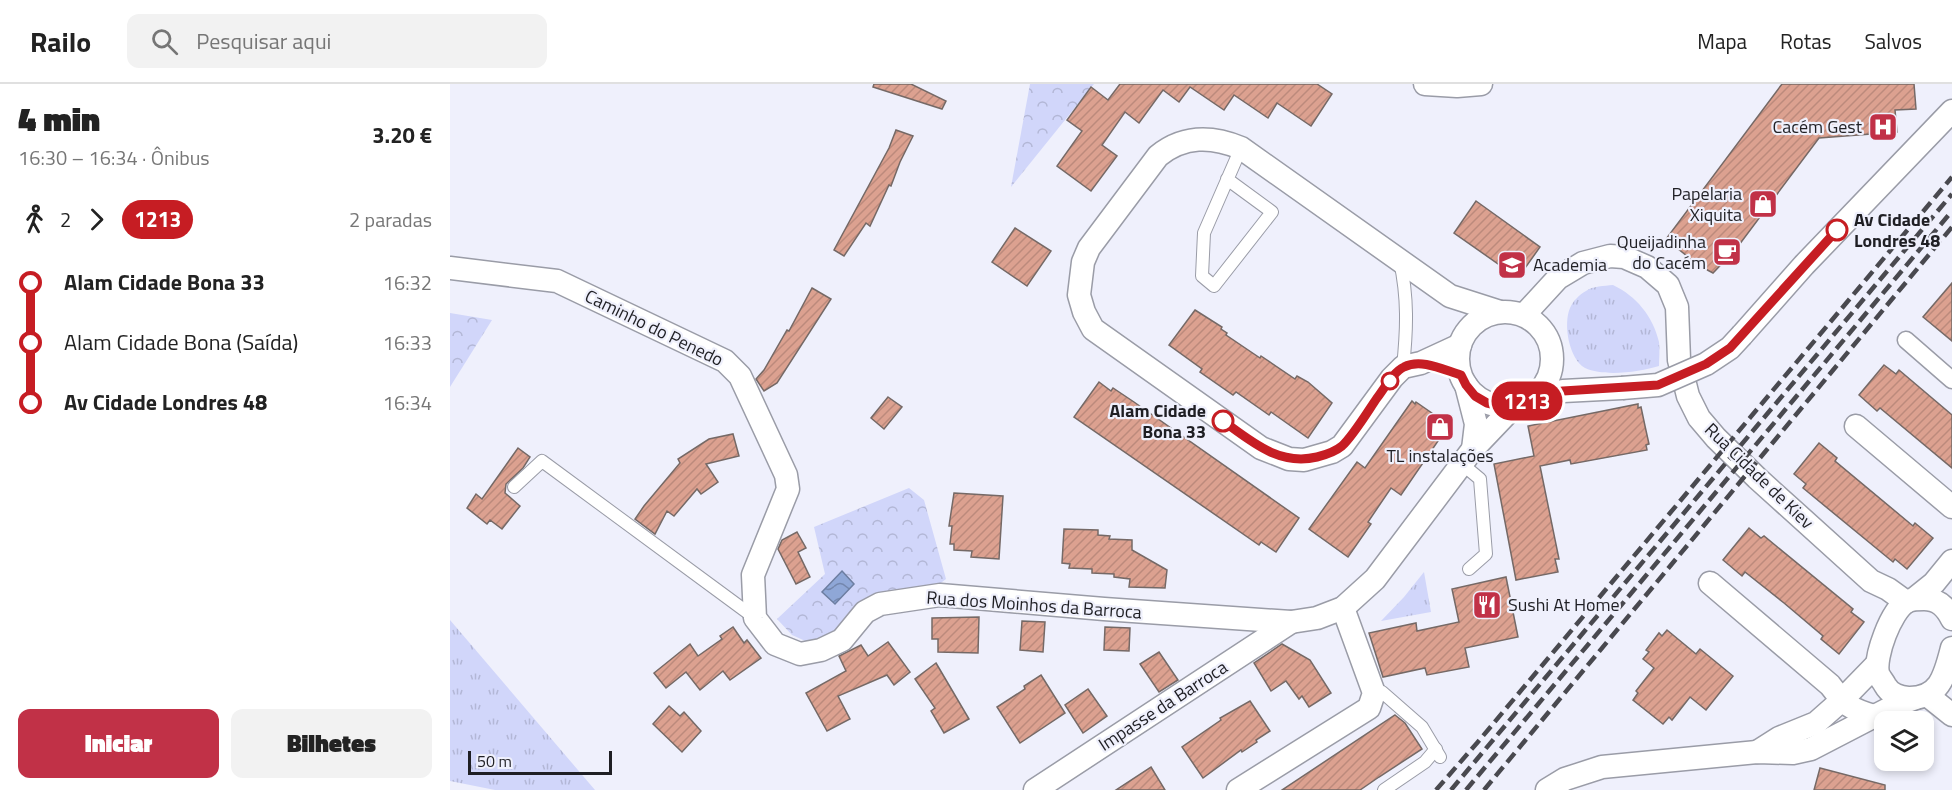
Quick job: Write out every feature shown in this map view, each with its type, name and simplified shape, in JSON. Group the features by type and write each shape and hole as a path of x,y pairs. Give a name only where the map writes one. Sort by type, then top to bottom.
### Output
{"street":[{"path":"1425,84 1457,86 1481,84"},
{"path":"1238,790 1369,708 1374,693 1343,608 1375,579 1467,456 1514,406 1534,397 1563,391 1658,385 1706,364 1730,348 1804,265 1952,111"},
{"path":"1500,312 1478,320 1462,342 1412,365 1392,378 1342,446 1321,456 1304,460 1289,459 1261,448 1093,329 1084,312 1079,295 1083,262 1089,248 1158,156 1168,147 1180,142 1210,138 1241,148 1450,296 1500,312 1524,315 1533,321 1550,347 1579,380 1622,388"},
{"name":"Rua Cidade de Kiev","path":"1524,315 1558,278 1582,263 1610,256 1624,257 1647,267 1668,285 1677,307 1678,360 1688,396 1699,418 1716,438 1871,581 1910,600 1928,599 1938,602 1952,619"},
{"name":"Caminho do Penedo","path":"450,268 557,281 726,361 740,376 786,475 788,489 753,575 755,618"},
{"path":"1534,397 1550,376 1551,306 1569,272"},
{"path":"1450,296 1462,342 1459,365 1476,424 1467,456"},
{"path":"1906,340 1952,380"},
{"path":"1412,365 1463,380 1475,396 1487,403 1514,406"},
{"path":"1856,426 1952,507"},
{"path":"1952,561 1934,583 1896,611 1888,623 1877,664 1878,673 1888,690 1897,697 1921,696 1952,715"},
{"name":"Rua Cidade de Kiev","path":"1871,581 1888,623"},
{"path":"1710,583 1830,685 1855,711 1874,717"},
{"name":"Rua dos Moinhos da Barroca","path":"755,618 775,644 800,654 821,650 842,640 865,612 880,604 940,595 1291,622 1317,618 1343,608"},
{"name":"Impasse da Barroca","path":"1035,790 1291,622"},
{"path":"1887,711 1934,691 1951,658"},
{"path":"1757,752 1779,738 1816,723 1877,664"},
{"path":"1547,790 1565,779 1602,767 1757,752 1793,753 1811,749 1874,717"}],"lane":[{"path":"1227,179 1272,212 1214,286 1202,276 1204,233 1227,179 1241,148"},
{"path":"1400,261 1405,285 1412,365"},
{"path":"1467,456 1480,479 1486,554 1469,569"},
{"path":"514,486 542,461 755,618"},
{"path":"1374,693 1382,692 1422,727 1438,753 1384,790"}],"green space":[{"path":"1030,84 1094,84 1011,187"},
{"path":"1613,285 1636,301 1648,315 1659,342 1659,366 1632,372 1602,372 1585,368 1575,357 1567,332 1571,305 1589,289"},
{"path":"450,313 492,320 450,387"},
{"path":"909,488 924,500 946,579 934,588 829,639 812,644 792,635 777,619 825,574 814,527"},
{"path":"1424,572 1431,612 1381,621 1404,597"},
{"path":"450,620 595,790 495,790 450,781"}],"water":[{"path":"842,571 854,584 835,604 822,592"}],"building":[{"path":"874,84 911,84 946,101 942,109 873,87"},
{"path":"1120,84 1317,84 1332,94 1311,126 1277,103 1268,118 1234,95 1224,110 1190,87 1179,102 1163,90 1139,123 1125,112 1102,145 1117,156 1091,191 1057,166 1082,131 1067,120 1091,87 1108,100"},
{"path":"1782,84 1914,84 1916,109 1895,110 1897,132 1819,138 1736,249 1713,273 1698,265 1666,239"},
{"path":"896,130 913,136 870,226 866,223 844,256 834,250 889,148"},
{"path":"1476,201 1540,247 1518,278 1454,233"},
{"path":"1015,228 1051,251 1027,286 992,262"},
{"path":"1952,283 1952,341 1923,317"},
{"path":"812,288 831,299 777,383 764,391 756,379 764,370 787,330 789,331"},
{"path":"1195,310 1222,327 1226,335 1260,358 1261,356 1295,379 1297,376 1308,382 1332,403 1308,438 1271,412 1269,415 1236,392 1233,395 1200,372 1202,369 1169,345"},
{"path":"1884,365 1896,374 1899,370 1952,415 1952,468 1880,408 1877,411 1859,395"},
{"path":"1099,382 1111,391 1113,388 1134,402 1299,518 1276,552 1261,542 1259,545 1074,417"},
{"path":"888,397 902,407 884,429 871,418"},
{"path":"1412,401 1449,425 1401,495 1391,488 1368,522 1371,524 1348,557 1309,529 1357,462 1365,468"},
{"path":"1638,404 1638,408 1641,407 1649,444 1646,445 1647,450 1571,464 1570,460 1540,466 1559,559 1555,559 1558,572 1516,580 1494,464 1534,456 1528,426"},
{"path":"733,434 739,456 706,464 718,482 701,494 697,489 674,516 667,511 655,534 635,519 680,463 678,459 709,439"},
{"path":"1819,443 1837,458 1835,461 1913,526 1915,523 1933,538 1907,569 1895,559 1893,562 1803,488 1806,484 1794,474"},
{"path":"518,448 530,457 523,468 506,484 505,493 520,506 502,529 490,520 487,524 467,508 476,494 482,499"},
{"path":"954,493 1003,496 999,559 971,557 972,551 954,550 954,544 950,544 952,526 949,526"},
{"path":"1749,528 1761,538 1764,536 1853,609 1851,612 1864,622 1839,654 1821,639 1823,636 1784,603 1745,572 1742,576 1723,560"},
{"path":"1064,529 1098,530 1098,535 1110,536 1109,539 1132,540 1132,550 1167,570 1165,588 1129,587 1130,579 1114,577 1114,574 1092,573 1092,569 1069,568 1070,564 1062,563"},
{"path":"797,532 806,548 798,552 810,577 796,584 778,549 782,540"},
{"path":"1506,577 1518,637 1465,648 1469,667 1427,675 1425,668 1383,677 1369,633 1416,623 1417,631 1459,622 1452,589"},
{"path":"979,617 978,653 938,652 938,639 932,639 932,618"},
{"path":"1022,621 1045,622 1043,652 1020,650"},
{"path":"733,627 744,643 747,640 761,658 730,680 723,671 700,690 686,672 666,688 654,673 690,644 698,656 722,639 720,636"},
{"path":"1105,627 1130,628 1129,651 1104,650"},
{"path":"1667,630 1696,654 1700,649 1733,676 1706,710 1690,697 1672,720 1669,717 1663,724 1633,700 1638,693 1636,691 1654,668 1643,659 1649,652 1646,650 1659,633 1662,636"},
{"path":"888,642 910,672 894,685 887,675 838,696 850,719 827,731 806,693 846,671 839,656 861,645 868,656"},
{"path":"1282,644 1310,660 1331,693 1309,707 1302,696 1299,699 1286,681 1271,691 1254,663"},
{"path":"1159,652 1178,680 1159,692 1140,664"},
{"path":"936,663 969,719 944,733 931,711 935,708 915,679"},
{"path":"1041,675 1065,713 1020,743 997,707 1025,689 1024,686"},
{"path":"1088,689 1107,716 1083,733 1065,705"},
{"path":"1250,701 1270,731 1203,778 1182,747 1221,720 1220,718"},
{"path":"669,706 680,716 684,712 701,731 682,752 653,724"},
{"path":"1395,715 1405,723 1422,749 1360,790 1282,790"},
{"path":"1151,767 1165,790 1116,790"},
{"path":"1820,768 1885,785 1885,790 1814,790"}],"railway":[{"path":"1436,790 1952,177"},
{"path":"1451,790 1952,194"},
{"path":"1466,790 1952,211"},
{"path":"1484,790 1952,227"}],"bus line":[{"name":"1213","path":"1223,421 1273,454 1289,459 1304,460 1332,452 1342,446 1392,378 1403,367 1421,363 1461,375 1475,396 1487,403 1500,406 1514,406 1534,397 1563,391 1658,385 1706,364 1730,348 1837,230"}],"place":[{"name":"Cacém Gest","path":"1883,127"},
{"name":"Papelaria Xiquita","path":"1763,204"},
{"name":"Av Cidade Londres 48","path":"1837,230"},
{"name":"Queijadinha do Cacém","path":"1727,252"},
{"name":"Academia","path":"1512,265"},
{"name":"Alam Cidade Bona 33","path":"1223,421"},
{"name":"TL instalações","path":"1440,427"},
{"name":"Sushi At Home","path":"1487,605"}]}
